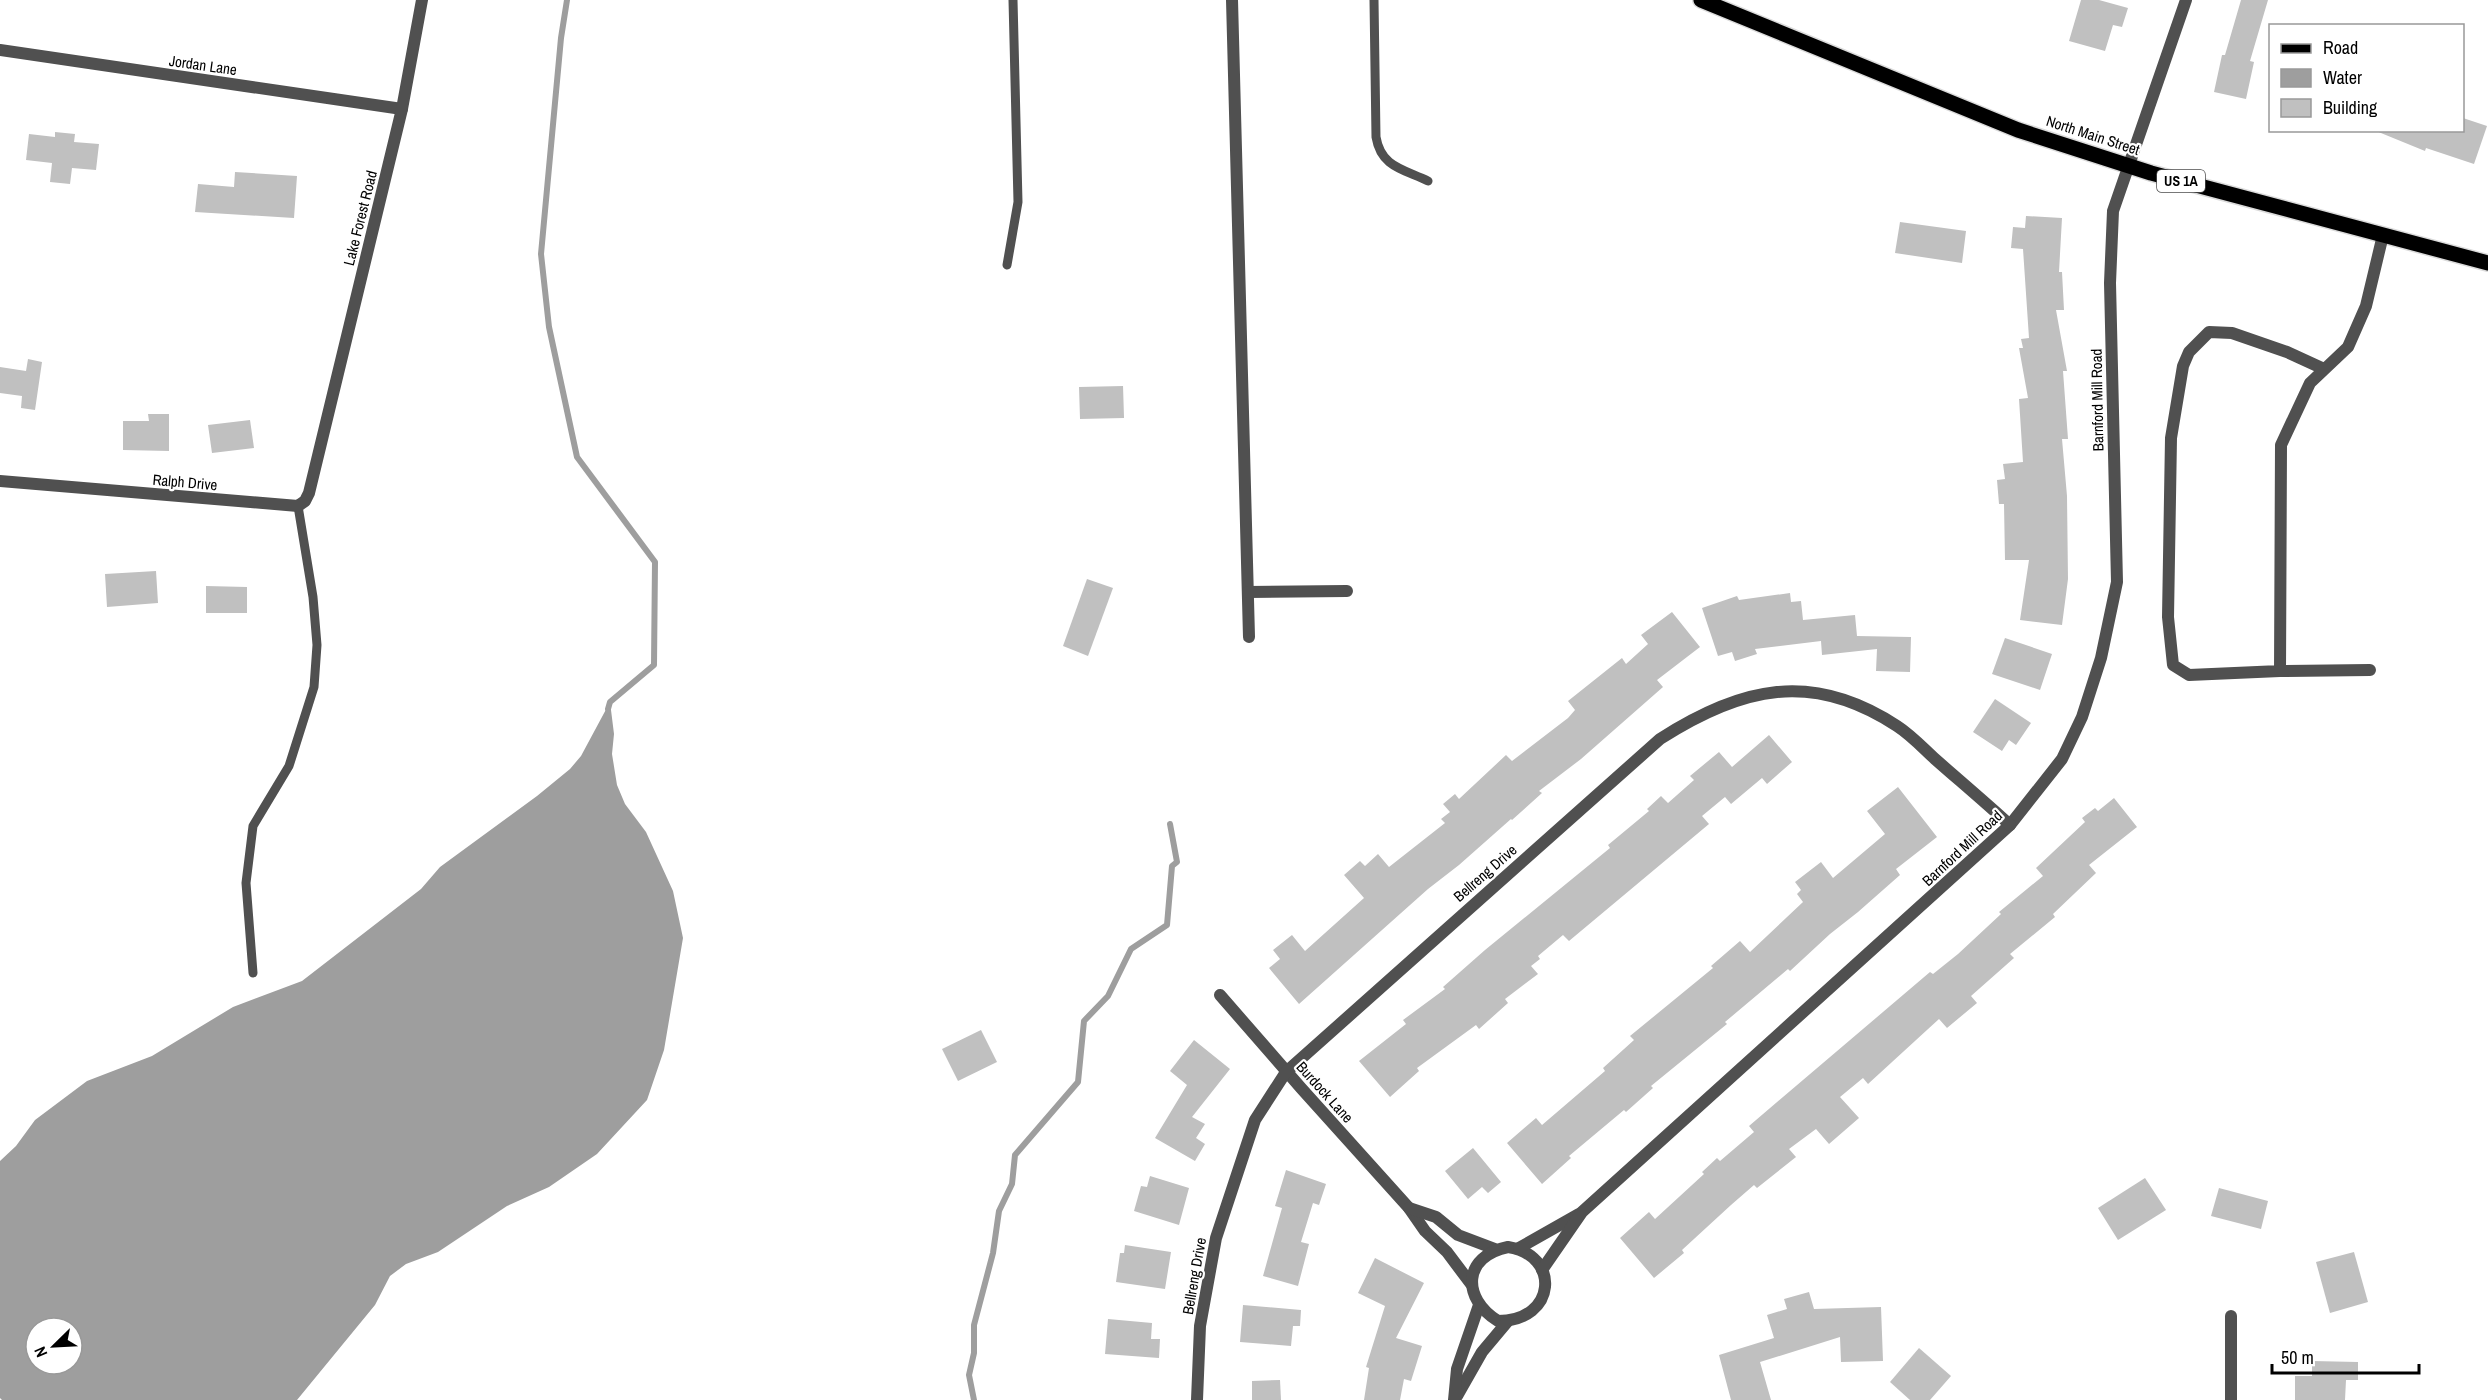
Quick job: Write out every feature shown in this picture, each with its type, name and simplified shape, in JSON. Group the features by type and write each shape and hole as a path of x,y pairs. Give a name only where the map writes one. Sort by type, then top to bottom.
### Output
{"main road":[{"name":"North Main Street","path":"1701,0 2018,130 2162,176 2488,263"}],"street":[{"name":"Lake Forest Road","path":"298,506 305,501 309,493 402,109 422,0"},
{"path":"1232,0 1249,637"},
{"name":"Barnford Mill Road","path":"1495,1250 1508,1247 1519,1248 1582,1212 2010,825 2062,759 2082,717 2101,658 2117,582 2110,283 2113,211 2186,0"},
{"name":"Jordan Lane","path":"0,50 402,109"},
{"path":"2280,671 2281,445 2310,382 2348,347 2366,306 2383,236"},
{"path":"2324,369 2287,352 2232,333 2210,332 2189,352 2183,366 2171,438 2168,617 2173,665 2189,675 2370,670"},
{"name":"Ralph Drive","path":"0,481 298,506"},
{"path":"1248,592 1347,591"},
{"name":"Bellreng Drive","path":"1197,1400 1200,1326 1216,1238 1255,1120 1286,1072 1660,739 1693,718 1725,703 1764,693 1804,691 1836,696 1869,710 1899,727 2010,825"},
{"name":"Burdock Lane","path":"1220,995 1409,1208 1425,1231 1447,1252 1471,1284"},
{"name":"Burdock Lane","path":"1409,1208 1436,1217 1458,1235 1495,1250"},
{"name":"Barnford Mill Road","path":"1542,1270 1582,1212"},
{"path":"1495,1250 1482,1257 1474,1269 1471,1284 1474,1298 1479,1305 1498,1321 1508,1321 1522,1318 1534,1310 1542,1298 1545,1284 1542,1270 1529,1252 1519,1248"},
{"path":"1454,1400 1457,1369 1479,1305"},
{"path":"2230,1400 2231,1316"},
{"path":"1454,1400 1482,1352 1508,1321"}],"lane":[{"path":"1007,265 1018,202 1013,0"},
{"path":"1374,0 1378,151 1391,164 1428,181"},
{"path":"253,973 246,883 252,826 289,766 314,687 317,645 313,597 298,506"}],"water":[{"path":"610,702 614,734 612,754 617,785 625,804 646,832 673,891 683,938 664,1050 647,1100 597,1154 549,1187 507,1206 438,1252 406,1264 390,1276 375,1305 297,1400 2,1400 0,1398 0,1161 16,1146 35,1120 87,1081 152,1056 233,1007 302,981 421,889 440,867 570,769 581,756"}],"building":[{"path":"2081,0 2099,0 2128,8 2122,27 2113,25 2105,51 2069,41"},
{"path":"2241,0 2268,0 2250,61 2254,62 2246,99 2214,92 2222,55 2225,55"},
{"path":"2464,118 2487,126 2474,164 2426,148 2425,151 2378,132 2464,132"},
{"path":"55,132 75,134 74,142 99,144 96,170 72,168 70,184 50,182 52,163 26,160 29,134 55,137"},
{"path":"235,172 297,176 294,218 195,212 198,184 234,187"},
{"path":"2026,216 2062,218 2059,272 2062,272 2064,310 2056,310 2067,371 2063,371 2068,439 2062,439 2067,496 2068,579 2062,625 2020,620 2029,560 2005,560 2004,504 1999,504 1997,480 2005,479 2003,464 2023,462 2019,399 2028,398 2019,348 2023,348 2021,339 2029,338 2023,249 2011,248 2013,227 2025,228"},
{"path":"1900,222 1966,231 1962,263 1895,253"},
{"path":"28,359 42,362 35,410 21,408 22,396 0,393 0,367 26,371"},
{"path":"1123,386 1124,418 1080,419 1079,387"},
{"path":"148,414 169,414 169,451 123,450 123,421 149,421"},
{"path":"250,420 254,448 212,453 208,425"},
{"path":"156,571 158,603 107,607 105,574"},
{"path":"1087,579 1113,588 1088,656 1063,646"},
{"path":"206,586 247,587 247,613 206,613"},
{"path":"1790,593 1791,602 1801,601 1803,620 1855,615 1857,636 1911,637 1910,672 1876,671 1877,649 1822,655 1821,641 1755,649 1757,654 1735,661 1732,652 1718,656 1702,608 1737,596 1739,600"},
{"path":"1672,612 1700,647 1657,680 1663,687 1581,759 1539,791 1542,793 1512,820 1428,889 1299,1004 1269,968 1280,959 1273,950 1292,935 1305,951 1364,898 1344,875 1360,861 1365,866 1378,854 1389,867 1445,823 1441,819 1450,812 1443,804 1455,794 1459,799 1506,755 1512,761 1568,718 1575,710 1568,701 1622,658 1626,664 1648,644 1641,635"},
{"path":"2005,638 2052,654 2040,690 1992,674"},
{"path":"1995,699 2031,723 2016,745 2009,740 2002,751 1973,732"},
{"path":"1769,735 1792,762 1767,784 1762,778 1731,804 1725,797 1702,816 1709,824 1569,941 1563,935 1538,956 1540,959 1531,966 1538,974 1505,999 1508,1003 1479,1029 1476,1025 1417,1068 1419,1071 1390,1097 1359,1061 1406,1024 1403,1020 1445,989 1443,987 1485,950 1610,848 1608,845 1649,811 1647,809 1661,796 1668,803 1694,780 1690,776 1719,752 1732,767"},
{"path":"1898,787 1937,837 1896,869 1900,875 1858,912 1790,971 1788,969 1725,1022 1727,1024 1651,1086 1653,1088 1626,1112 1624,1110 1569,1156 1571,1158 1542,1184 1507,1143 1536,1118 1542,1125 1605,1071 1603,1068 1634,1040 1630,1036 1713,968 1711,966 1740,941 1750,952 1803,902 1797,894 1801,890 1795,882 1821,862 1833,878 1885,834 1867,811"},
{"path":"2114,798 2137,827 2089,865 2096,873 2053,914 2055,917 2010,954 2014,958 1971,996 1977,1003 1947,1028 1939,1019 1868,1084 1863,1078 1840,1097 1859,1118 1829,1144 1816,1129 1789,1149 1796,1157 1757,1188 1754,1185 1682,1250 1684,1253 1654,1278 1620,1238 1649,1212 1655,1219 1704,1174 1702,1172 1717,1158 1720,1161 1754,1132 1749,1126 1930,972 1933,974 1958,954 2001,914 1999,912 2043,876 2036,868 2085,822 2082,818 2095,808 2098,811"},
{"path":"981,1030 997,1062 958,1081 942,1049"},
{"path":"1194,1040 1230,1069 1192,1117 1205,1124 1196,1138 1205,1144 1195,1161 1155,1138 1187,1085 1170,1071"},
{"path":"1473,1148 1501,1182 1488,1193 1482,1187 1468,1199 1445,1171"},
{"path":"1286,1170 1326,1184 1319,1205 1313,1203 1301,1242 1309,1244 1298,1286 1263,1276 1282,1208 1275,1206"},
{"path":"1150,1176 1189,1188 1179,1225 1134,1211 1141,1186 1147,1187"},
{"path":"2145,1178 2166,1210 2118,1240 2098,1208"},
{"path":"2219,1188 2268,1201 2261,1229 2211,1216"},
{"path":"1125,1245 1171,1252 1165,1289 1116,1282 1120,1253 1124,1253"},
{"path":"2354,1252 2368,1302 2330,1313 2316,1262"},
{"path":"1375,1258 1424,1283 1396,1338 1422,1346 1411,1381 1404,1379 1400,1400 1364,1400 1369,1368 1366,1367 1385,1306 1358,1293"},
{"path":"1809,1292 1814,1309 1881,1307 1883,1361 1841,1362 1840,1337 1760,1362 1771,1400 1731,1400 1719,1355 1774,1338 1767,1315 1787,1309 1784,1299"},
{"path":"1243,1305 1301,1310 1300,1326 1293,1326 1291,1346 1240,1342"},
{"path":"1108,1319 1152,1323 1151,1339 1160,1339 1159,1358 1105,1354"},
{"path":"1919,1348 1951,1376 1930,1400 1910,1400 1890,1382"},
{"path":"2312,1361 2358,1362 2358,1380 2346,1380 2345,1400 2295,1400 2295,1376 2312,1376"},
{"path":"1280,1380 1281,1400 1252,1400 1252,1381"}],"waterway":[{"path":"567,0 561,38 541,254 549,327 577,457 655,562 654,665 610,702 608,709"},
{"path":"974,1400 969,1375 974,1353 974,1325 993,1253 999,1211 1012,1184 1015,1155 1078,1082 1084,1021 1108,996 1131,949 1167,925 1172,866 1177,862 1170,824"}]}
